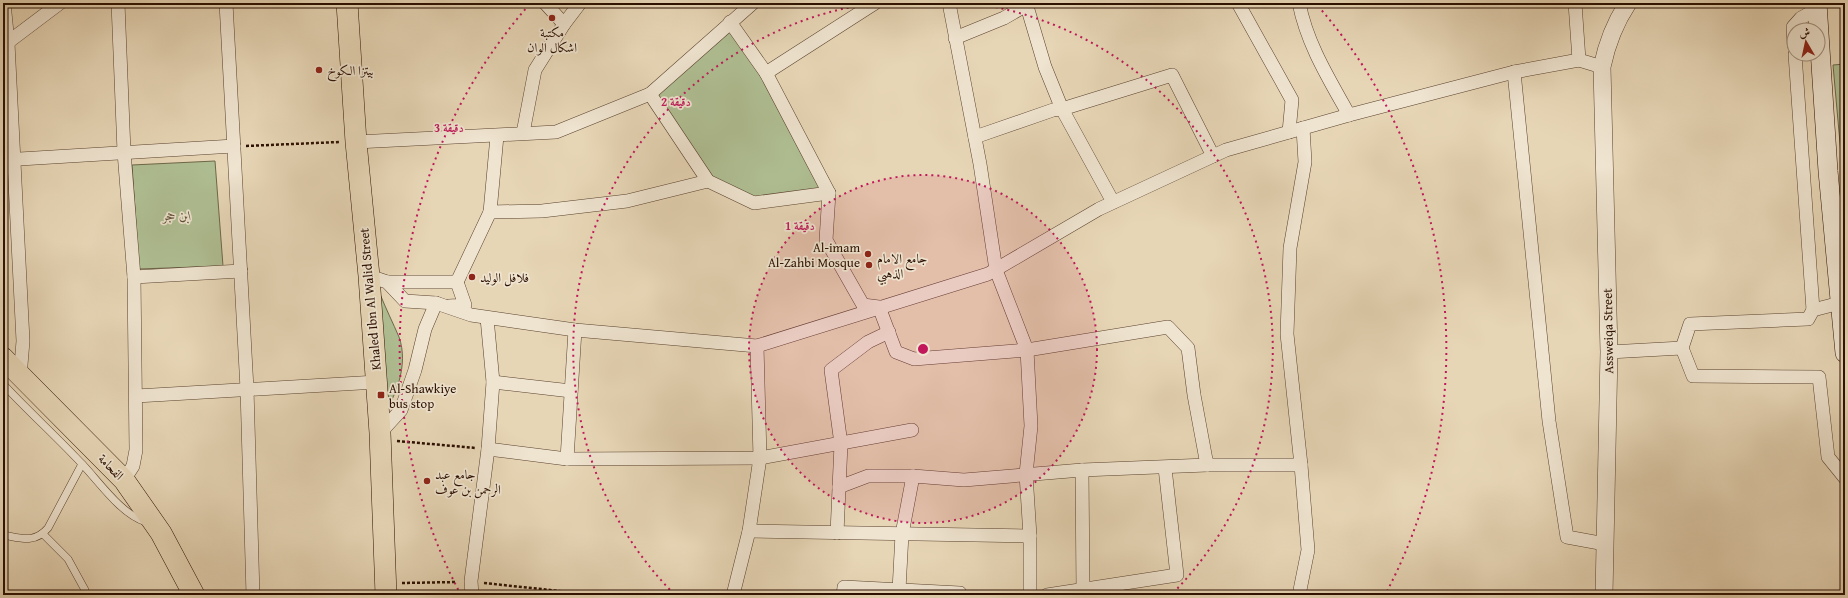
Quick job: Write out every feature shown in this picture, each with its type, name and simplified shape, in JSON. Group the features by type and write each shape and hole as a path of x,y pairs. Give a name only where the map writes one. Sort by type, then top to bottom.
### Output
{"main road":[{"name":"Khaled Ibn Al Walid Street","path":"347,3 356,142 378,279 377,382 385,589"},
{"path":"1817,6 1829,179 1845,353"},
{"name":"الفحامة","path":"3,358 12,381 124,480 155,525 194,595"}],"street":[{"path":"4,3 8,160 22,341 12,381"},
{"path":"6,45 60,3"},
{"path":"118,3 124,152 134,277 136,396 136,450 133,466 124,480"},
{"path":"226,3 247,389 253,595"},
{"path":"545,3 564,24"},
{"path":"523,133 535,70 564,24 580,3"},
{"path":"356,142 556,132 650,94 753,3"},
{"path":"949,3 975,137 996,270 1027,350 1031,426 1026,474 1030,536 1030,595"},
{"path":"1238,3 1292,100 1289,132"},
{"path":"1299,3 1302,20 1320,64 1349,115"},
{"path":"1575,3 1579,60"},
{"name":"Assweiqa Street","path":"1604,595 1609,352 1602,67 1607,43 1616,22 1628,3"},
{"path":"766,73 869,4"},
{"path":"955,38 1004,18 1028,4 1046,67 1062,109 1113,202"},
{"path":"1797,22 1817,6"},
{"path":"730,22 766,73 829,193 826,240 863,305 879,306"},
{"path":"378,279 405,301 436,303 449,306 471,315 487,318 575,330 757,346 879,306 988,274 1099,209 1226,150 1349,115 1514,72 1579,60 1602,67"},
{"path":"1796,62 1813,310 1808,319 1690,324 1682,348 1692,376 1819,377 1828,457 1845,478"},
{"path":"1514,72 1549,421 1568,537 1606,544"},
{"path":"975,137 1053,110 1062,109 1172,75 1212,156"},
{"path":"650,94 708,181 754,203 829,193"},
{"path":"1299,595 1308,550 1301,465 1287,334 1290,248 1306,162 1303,128"},
{"path":"449,306 464,305 457,282 490,212 497,136"},
{"path":"8,160 234,146"},
{"path":"490,212 542,211 627,201 708,181"},
{"path":"134,277 241,271"},
{"path":"378,279 457,282"},
{"path":"380,438 401,410 415,370 424,329 436,303"},
{"path":"1813,310 1840,303"},
{"path":"879,306 896,352 914,359 1027,350 1168,327 1188,348 1194,395 1207,465"},
{"path":"472,595 471,581 488,449 493,382 487,318"},
{"path":"567,459 575,330"},
{"path":"837,533 841,444 831,370 868,342 889,332"},
{"path":"733,595 748,531 760,458 757,346"},
{"path":"1609,352 1682,348"},
{"path":"136,396 377,382"},
{"path":"493,382 571,390"},
{"path":"488,449 567,459 760,458 912,430"},
{"path":"839,487 868,476 913,476 964,480 1082,470 1165,468 1207,465 1301,465"},
{"path":"1048,595 1177,575 1165,468"},
{"path":"1082,470 1083,590"},
{"path":"899,590 902,534 913,476"},
{"path":"748,531 1030,536"},
{"path":"843,595 844,587 960,593 960,595"}],"lane":[{"path":"12,381 82,464 131,515 155,525"},
{"path":"3,535 32,539 43,534 48,528 82,464"},
{"path":"43,534 68,559 85,590"}],"path":[{"path":"234,146 356,142"},
{"path":"380,438 488,449"},
{"path":"385,589 471,581 569,594 615,595"}],"green space":[{"path":"728,24 766,73 826,194 754,203 708,181 652,92"},
{"path":"1845,64 1845,199 1833,65"},
{"name":"ابن حجر","path":"215,161 223,266 139,269 132,165"},
{"path":"380,294 399,337 402,348 402,370 391,402 379,421"}],"place":[{"name":"مكتبة اشكال الوان","path":"552,18"},
{"name":"بيتزا الكوخ","path":"319,70"},
{"name":"Al-imam Al-Zahbi Mosque","path":"868,254"},
{"name":"جامع الامام الذهبي","path":"869,265"},
{"name":"فلافل الوليد","path":"472,277"},
{"name":"Al-Shawkiye bus stop","path":"381,395"},
{"name":"جامع عبد الرحمن بن عوف","path":"427,481"}]}
